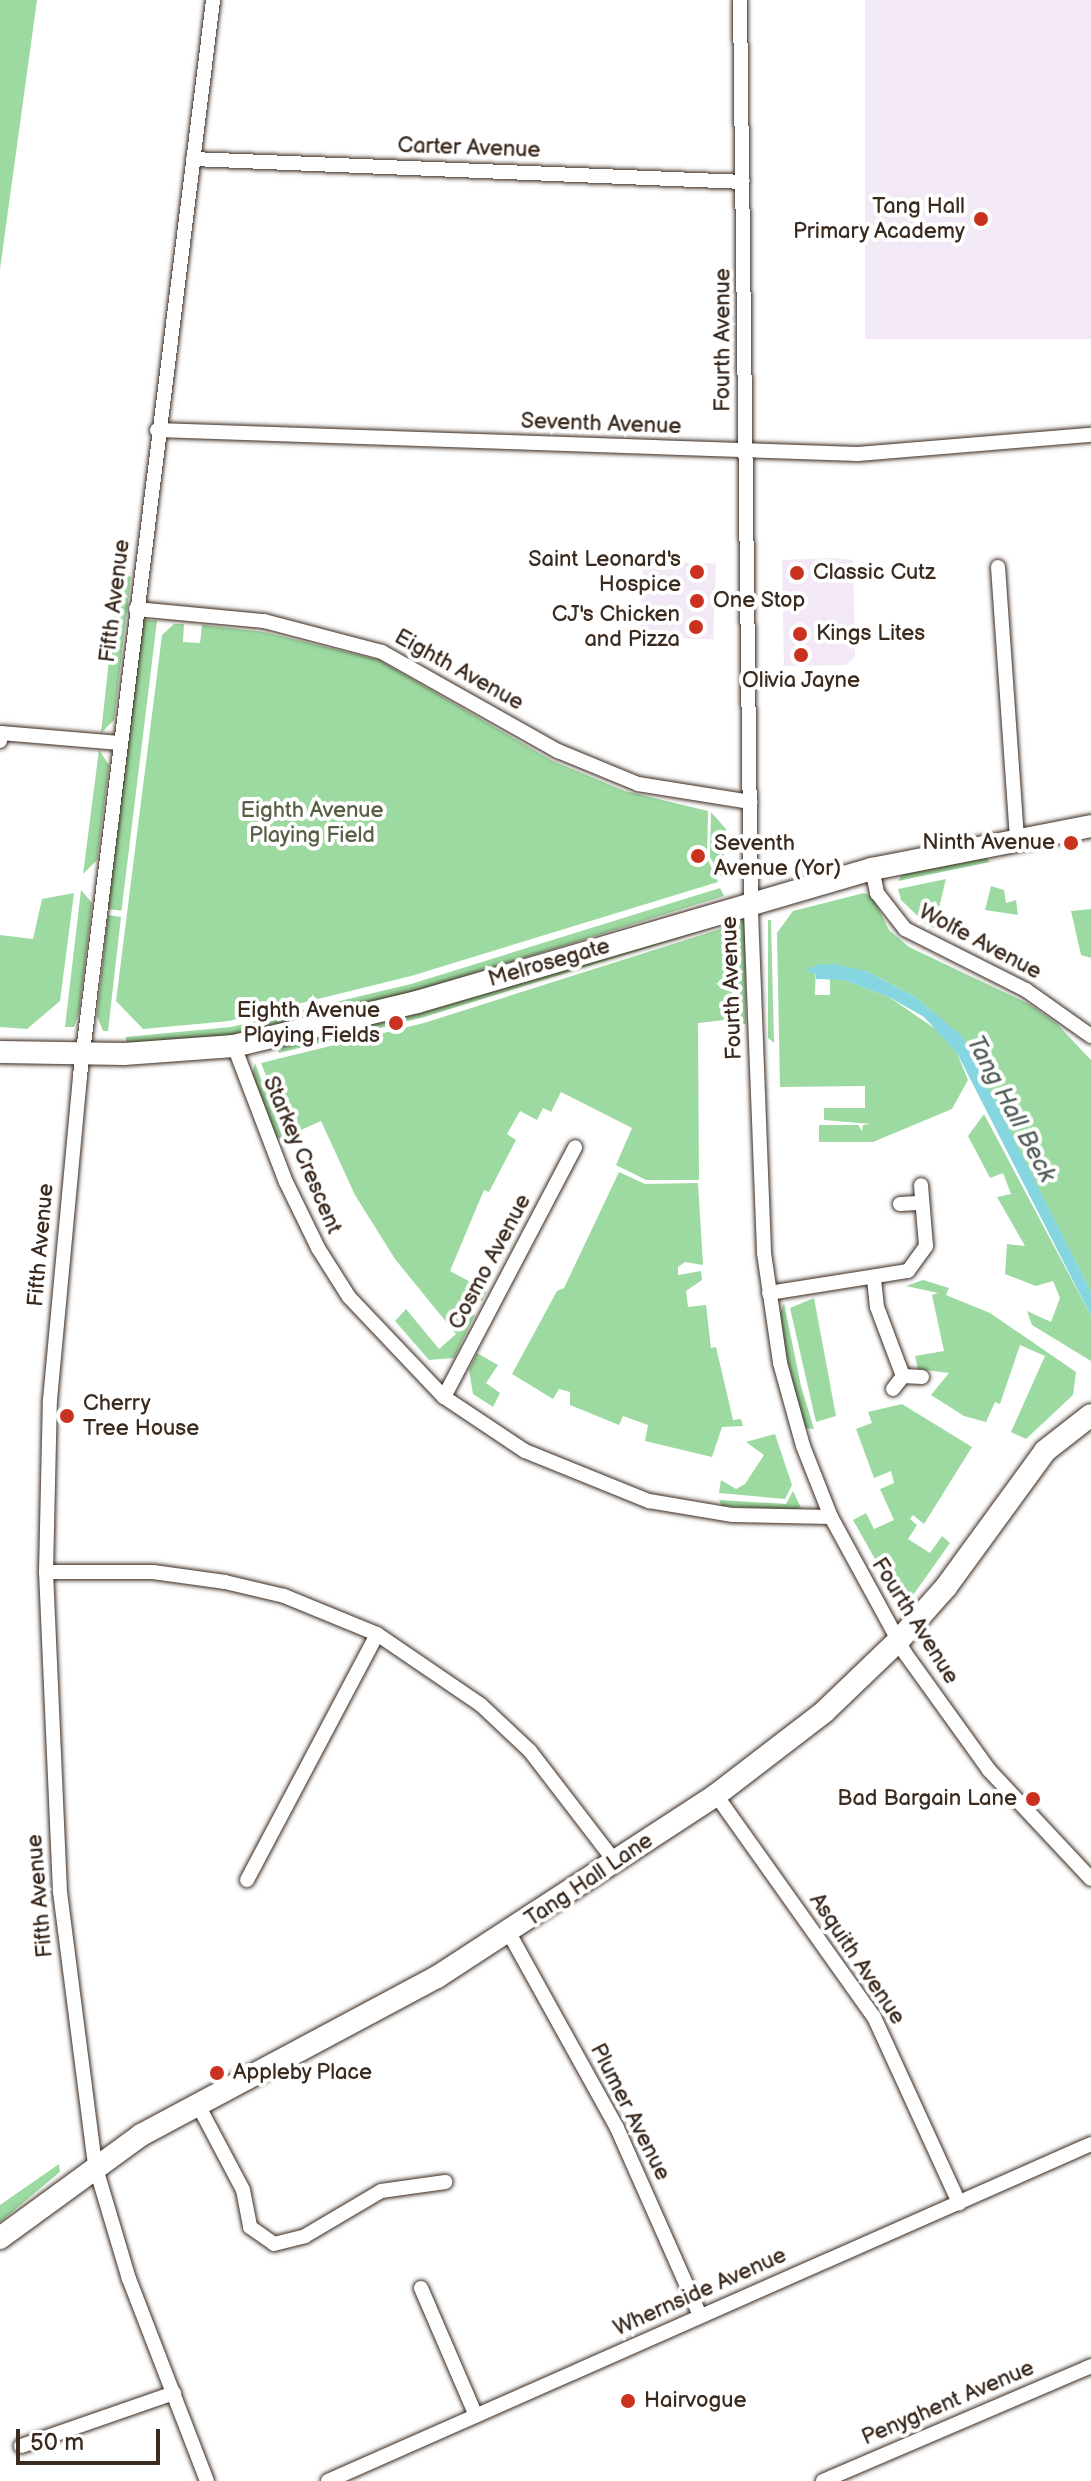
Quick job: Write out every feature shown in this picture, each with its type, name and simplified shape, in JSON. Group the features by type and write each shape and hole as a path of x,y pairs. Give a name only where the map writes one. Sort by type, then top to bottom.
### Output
{"street":[{"name":"Fifth Avenue","path":"207,2481 129,2279 95,2165 60,1892 46,1572 50,1400 83,1054 157,430 213,0"},
{"name":"Fourth Avenue","path":"740,0 751,903 769,1293 791,1405 831,1517 899,1640 989,1770 1091,1879"},
{"name":"Carter Avenue","path":"193,159 743,182"},
{"name":"Seventh Avenue","path":"157,430 745,451 912,452 1091,435"},
{"path":"998,567 1017,840"},
{"name":"Eighth Avenue","path":"136,609 264,621 382,652 558,751 625,779 699,798 751,802"},
{"path":"0,741 1,733 120,743"},
{"name":"Melrosegate","path":"0,1052 83,1054 234,1046 417,1002 872,869 1091,826"},
{"name":"Wolfe Avenue","path":"872,869 877,893 905,929 1026,990 1091,1036"},
{"name":"Starkey Crescent","path":"234,1046 286,1182 318,1248 349,1297 444,1397 525,1451 649,1501 733,1515 831,1517"},
{"name":"Cosmo Avenue","path":"444,1397 575,1147"},
{"path":"769,1293 874,1279 908,1271 920,1260 926,1246 921,1185"},
{"path":"900,1204 922,1203"},
{"path":"874,1279 877,1307 903,1376"},
{"path":"903,1376 922,1377"},
{"path":"893,1389 903,1376"},
{"name":"Tang Hall Lane","path":"0,2238 95,2165 197,2103 342,2030 509,1933 716,1795 824,1712 899,1640 946,1587 1045,1451 1091,1415"},
{"path":"46,1572 153,1572 225,1582 284,1596 377,1634 481,1705 530,1751 616,1863"},
{"path":"247,1880 377,1634"},
{"name":"Asquith Avenue","path":"716,1795 874,2017 959,2203"},
{"name":"Plumer Avenue","path":"509,1933 617,2128 700,2315"},
{"path":"197,2103 243,2190 250,2227 274,2244 305,2236 381,2191 445,2182"},
{"name":"Whernside Avenue","path":"328,2481 1091,2144"},
{"path":"420,2167 421,2183"},
{"path":"421,2288 476,2416"},
{"name":"Penyghent Avenue","path":"823,2481 1091,2366"},
{"path":"21,2446 174,2393"}],"shaded area":[{"name":"Tang Hall Primary Academy","path":"865,0 1091,0 1091,339 865,339"},
{"path":"782,560 853,560 855,657 846,665 784,666"},
{"path":"643,561 716,564 713,640 640,637"}],"green space":[{"path":"0,0 37,0 0,269"},
{"path":"119,569 131,577 114,720 101,733"},
{"path":"141,619 157,621 121,911 106,909"},
{"name":"Eighth Avenue Playing Field","path":"174,624 184,624 183,642 200,643 202,625 264,632 379,660 553,761 625,791 708,811 707,858 718,882 411,976 229,1021 143,1029 116,1001 162,635"},
{"path":"99,750 109,765 97,860 83,874"},
{"path":"711,812 726,829 722,878 710,857"},
{"path":"984,855 990,862 898,881 903,873"},
{"path":"946,879 934,928 901,900 898,889"},
{"path":"991,886 1004,890 1006,903 1016,900 1018,915 985,910"},
{"path":"720,888 724,896 413,992 231,1036 126,1044 126,1037 231,1027 411,984"},
{"path":"81,890 92,903 79,1012 74,1027 65,1027"},
{"path":"74,893 60,1001 27,1029 0,1027 0,935 33,939 42,899"},
{"path":"864,893 872,896 889,930 909,947 1029,1004 1056,1023 1091,1060 1091,1292 961,1036 914,996 866,971 816,965 815,995 830,995 830,978 844,980 889,997 937,1030 957,1053 968,1080 952,1109 873,1142 819,1142 819,1125 858,1125 862,1131 863,1125 871,1124 824,1120 824,1108 865,1108 865,1086 780,1087 777,933 793,911"},
{"path":"1091,909 1091,958 1081,955 1071,911"},
{"path":"108,915 121,917 108,1031 103,1031 97,1016"},
{"path":"745,920 746,1024 738,1024 736,924"},
{"path":"768,920 771,920 774,1043 768,1038"},
{"path":"731,922 424,1017 279,1053 278,1048"},
{"path":"730,926 733,1019 698,1023 699,1180 646,1180 616,1165 632,1128 561,1092 551,1112 543,1108 537,1120 520,1111 507,1134 516,1140 489,1192 484,1190 450,1271 487,1291 482,1301 470,1295 463,1308 475,1315 454,1358 429,1360 395,1321 406,1309 439,1349 456,1334 395,1259 355,1195 321,1121 290,1135 261,1063 424,1023"},
{"path":"255,1063 283,1138 277,1138 252,1075"},
{"path":"984,1114 1091,1316 1091,1361 1032,1325 1027,1311 1051,1322 1060,1298 1053,1281 1036,1286 1005,1274 1007,1244 1025,1246 997,1197 1011,1194 1003,1173 990,1178 968,1136"},
{"path":"619,1172 645,1184 698,1183 703,1265 685,1262 678,1267 678,1275 701,1271 702,1280 686,1291 688,1307 706,1305 711,1348 716,1347 733,1420 741,1419 743,1426 722,1427 712,1457 645,1441 648,1425 623,1416 619,1425 570,1405 570,1392 559,1389 553,1399 512,1374 557,1291 564,1288"},
{"path":"923,1280 949,1288 946,1295 990,1313 1076,1372 1073,1395 1026,1439 1011,1432 1045,1356 1020,1345 1000,1404 995,1402 986,1422 964,1416 931,1395 949,1373 918,1369 915,1356 944,1351 932,1295 938,1293 906,1286"},
{"path":"814,1298 836,1416 816,1422 790,1308"},
{"path":"784,1303 801,1386 814,1429 805,1428 795,1391 778,1318"},
{"path":"477,1353 498,1365 486,1383 500,1393 493,1407 473,1394 469,1370"},
{"path":"902,1404 972,1447 924,1524 913,1515 910,1519 917,1525 908,1539 930,1553 942,1536 950,1543 911,1598 897,1598 853,1520 866,1513 874,1529 894,1520 880,1489 894,1483 891,1471 874,1478 856,1429 872,1423 868,1412"},
{"path":"775,1434 792,1485 785,1499 719,1493 721,1480 736,1489 745,1484 764,1455 746,1442"},
{"path":"793,1491 801,1508 793,1510 722,1506 719,1500 786,1504"},
{"path":"59,2164 60,2172 0,2222 0,2205"}],"water":[{"path":"834,964 866,971 914,996 962,1036 1091,1292 1091,1316 957,1053 924,1017 889,997 844,980 816,979 816,965"}],"waterway":[{"name":"Tang Hall Beck","path":"811,970 824,972"}],"place":[{"name":"Tang Hall Primary Academy","path":"981,219"},
{"name":"Saint Leonard's Hospice","path":"697,572"},
{"name":"Classic Cutz","path":"797,573"},
{"name":"One Stop","path":"697,601"},
{"name":"CJ's Chicken and Pizza","path":"696,627"},
{"name":"Kings Lites","path":"800,634"},
{"name":"Olivia Jayne","path":"801,655"},
{"name":"Ninth Avenue","path":"1071,843"},
{"name":"Seventh Avenue (Yor)","path":"698,856"},
{"name":"Eighth Avenue Playing Fields","path":"396,1023"},
{"name":"Cherry Tree House","path":"67,1416"},
{"name":"Bad Bargain Lane","path":"1033,1799"},
{"name":"Appleby Place","path":"217,2073"},
{"name":"Hairvogue","path":"628,2401"}]}
